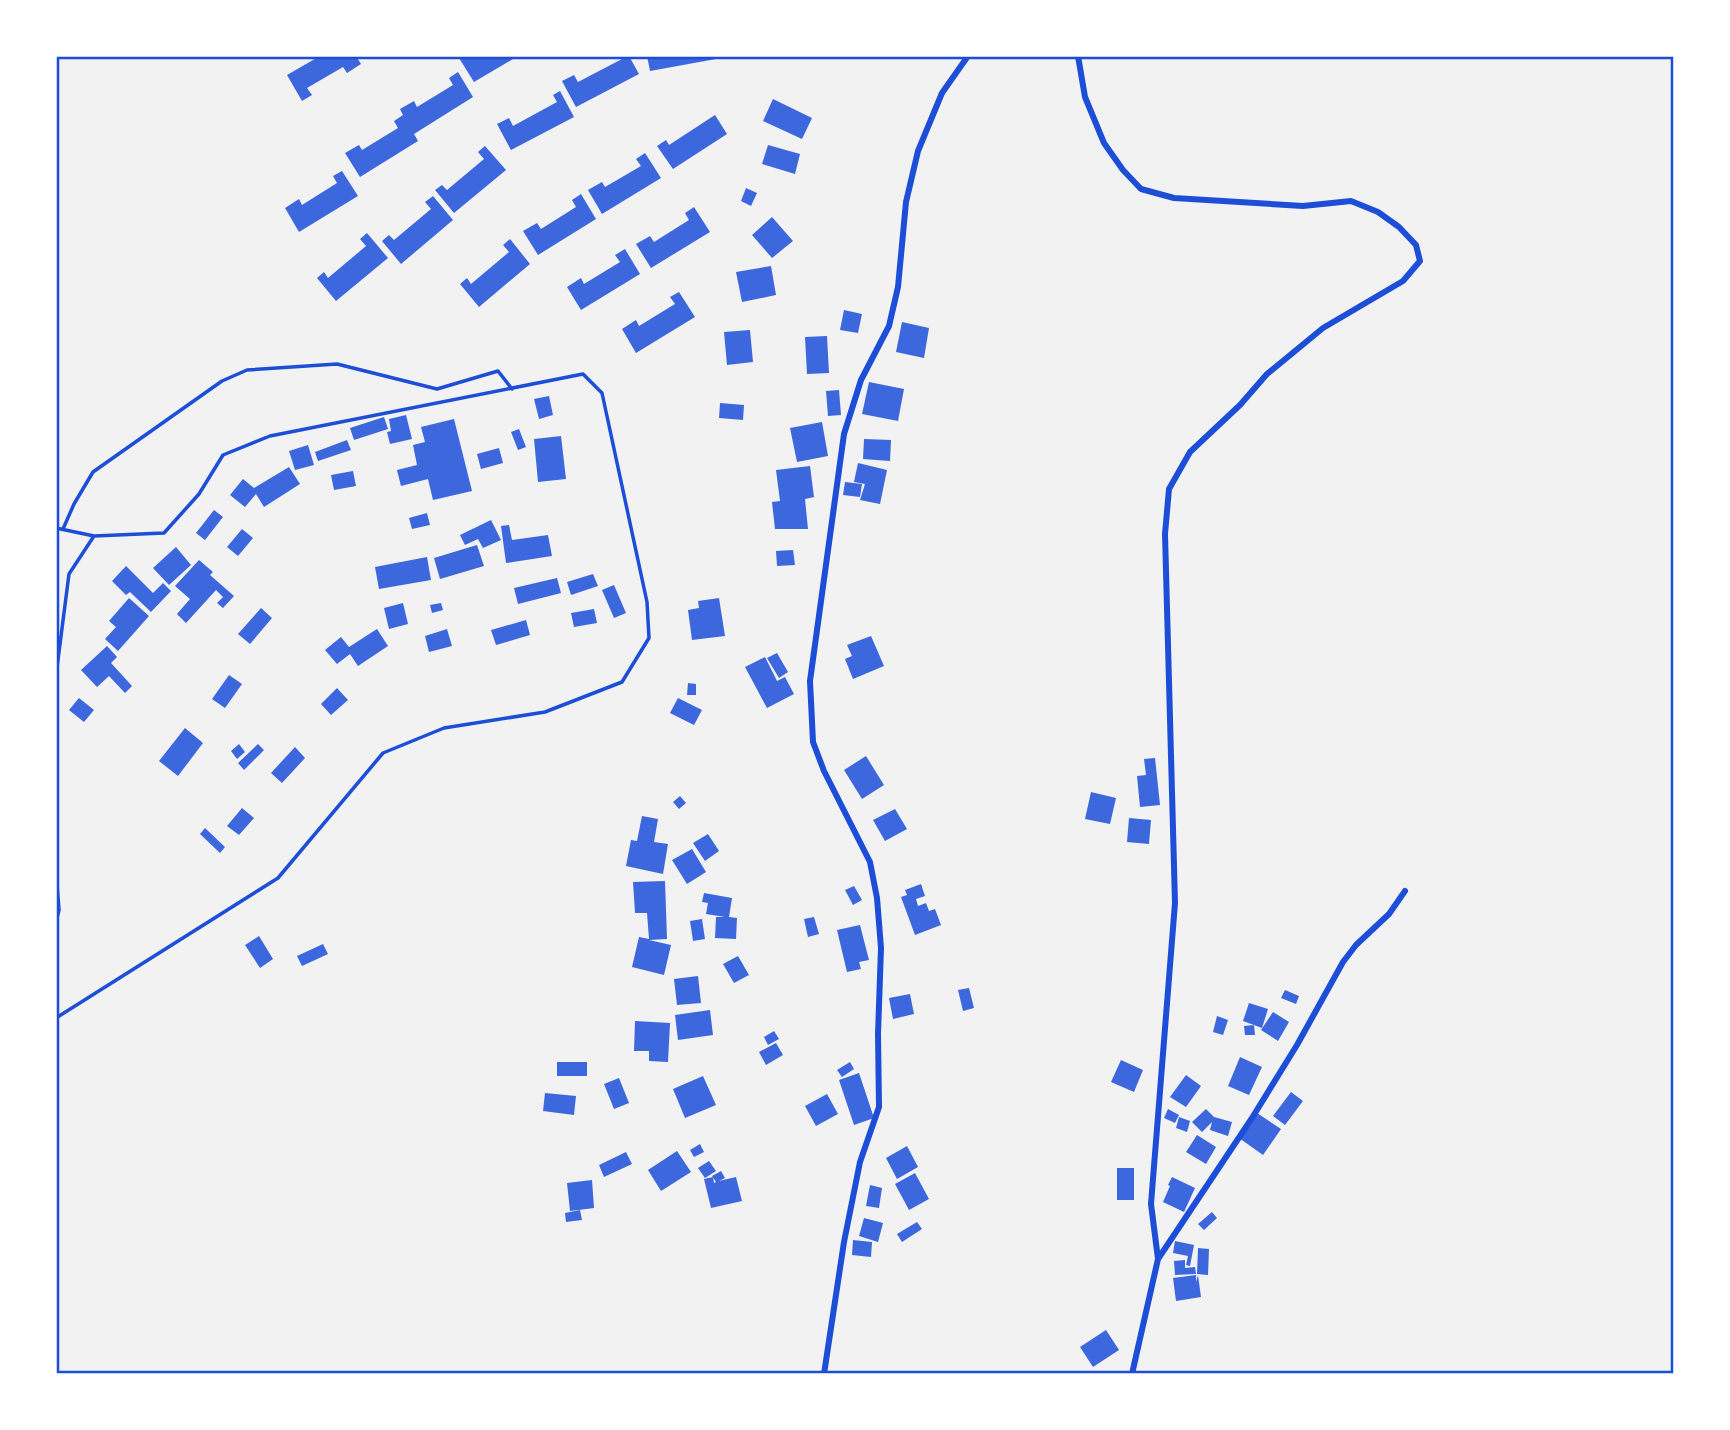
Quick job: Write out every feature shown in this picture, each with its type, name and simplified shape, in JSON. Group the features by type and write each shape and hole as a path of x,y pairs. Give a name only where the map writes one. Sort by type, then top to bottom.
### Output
{"street":[{"path":"824,1374 857,1175 879,1107 881,948 877,898 870,862 824,771 813,742 810,681 844,434 861,380 889,326 898,286 906,202 918,151 942,93 968,56"},
{"path":"1078,56 1085,97 1104,143 1123,170 1141,188 1174,198 1303,206 1351,201 1378,212 1399,227 1416,245 1420,261 1403,281 1323,328 1267,374 1240,405 1190,452 1169,489 1165,534 1175,903 1151,1204 1157,1259 1132,1374"},
{"path":"1157,1259 1252,1118 1343,962 1356,945 1389,914 1405,891"}],"lane":[{"path":"63,529 93,472 222,381 247,370 337,364 437,389 498,371 512,389"},
{"path":"56,528 94,536 164,533 199,494 223,455 270,436 583,374 602,393 647,603 649,639 622,682 545,712 444,728 383,753 278,878 56,1018"},
{"path":"56,675 69,574 94,536"},
{"path":"56,871 59,910 56,922"}],"building":[{"path":"320,56 356,56 361,64 347,73 343,67 307,88 312,95 302,101 287,75"},
{"path":"518,56 474,82 459,58"},
{"path":"620,56 629,56 639,74 576,107 562,81 574,75 578,82 622,59"},
{"path":"647,56 716,56 716,59 650,71"},
{"path":"458,72 473,97 414,134 418,141 360,177 345,153 359,145 362,150 398,128 394,121 403,115 400,109 414,101 417,107 453,85 449,78"},
{"path":"560,91 574,117 511,150 497,124 509,118 513,126 557,102 553,95"},
{"path":"773,99 812,118 802,139 763,121"},
{"path":"715,115 727,134 673,169 657,146 666,140 669,145"},
{"path":"768,145 800,154 795,174 762,164"},
{"path":"485,146 506,170 454,213 435,190 442,185 447,190 484,159 478,152"},
{"path":"645,153 661,178 602,214 588,190 602,182 605,187 641,166 636,159"},
{"path":"342,171 358,196 299,232 285,208 299,199 302,205 337,183 333,176"},
{"path":"746,188 757,193 751,206 741,201"},
{"path":"581,194 596,219 538,255 523,231 537,223 541,229 576,207 572,200"},
{"path":"433,196 453,220 401,264 382,241 389,235 394,240 431,209 425,202"},
{"path":"694,207 710,232 651,268 636,244 650,236 654,242 689,220 685,213"},
{"path":"772,217 793,241 772,258 752,235"},
{"path":"367,233 388,258 336,301 317,278 324,272 328,278 366,246 360,239"},
{"path":"510,239 530,264 479,307 460,284 467,278 471,284 509,252 503,245"},
{"path":"625,249 640,274 581,310 567,287 581,278 584,284 620,262 615,255"},
{"path":"771,266 776,295 742,302 736,272"},
{"path":"679,292 695,317 636,353 622,329 636,320 639,326 675,304 670,297"},
{"path":"844,310 862,314 858,333 840,330"},
{"path":"902,322 929,328 924,358 896,352"},
{"path":"750,330 753,362 727,365 724,332"},
{"path":"827,336 829,373 807,374 805,337"},
{"path":"869,382 904,389 898,421 862,414"},
{"path":"839,390 841,415 828,416 826,391"},
{"path":"549,396 553,415 539,419 534,399"},
{"path":"720,403 744,405 743,420 719,418"},
{"path":"406,415 412,439 390,444 387,432 391,431 389,419"},
{"path":"384,417 388,429 354,440 350,428"},
{"path":"454,419 472,491 433,500 428,479 401,486 397,470 417,465 413,445 425,442 421,427"},
{"path":"822,422 828,456 797,462 790,428"},
{"path":"519,429 526,447 518,450 511,432"},
{"path":"561,436 566,479 538,482 534,439"},
{"path":"864,439 891,440 890,461 863,459"},
{"path":"347,440 351,450 318,461 315,452"},
{"path":"308,445 314,465 295,470 289,451"},
{"path":"499,448 503,463 481,469 477,454"},
{"path":"858,463 887,470 880,504 860,500 865,484 854,482"},
{"path":"810,466 814,497 805,499 808,529 775,529 772,502 780,501 776,470"},
{"path":"289,467 300,484 264,507 256,494 245,507 230,495 243,479 254,488"},
{"path":"353,471 356,486 334,490 331,475"},
{"path":"845,482 862,484 860,497 843,495"},
{"path":"214,510 223,517 205,540 196,533"},
{"path":"427,513 430,525 412,529 409,518"},
{"path":"491,520 501,540 483,548 478,539 465,545 460,535"},
{"path":"509,525 512,540 548,535 552,556 506,563 501,526"},
{"path":"242,529 253,538 238,556 227,547"},
{"path":"477,545 484,566 440,579 434,558"},
{"path":"176,547 191,565 169,585 153,568"},
{"path":"793,550 795,565 777,566 776,551"},
{"path":"427,557 431,580 379,589 375,567"},
{"path":"199,560 213,572 210,575 234,596 223,608 217,603 223,597 216,590 186,623 177,614 190,599 175,586"},
{"path":"126,566 153,593 163,583 171,591 151,612 130,592 126,595 112,581"},
{"path":"593,574 598,586 571,595 567,582"},
{"path":"557,578 561,593 518,604 514,588"},
{"path":"614,585 626,613 614,618 602,590"},
{"path":"129,598 149,616 118,651 105,639 116,627 109,621"},
{"path":"719,598 725,636 692,640 688,610 699,608 698,601"},
{"path":"403,603 408,624 389,629 384,608"},
{"path":"441,603 443,610 432,613 430,605"},
{"path":"261,608 272,618 250,644 238,634"},
{"path":"594,609 597,623 574,627 571,613"},
{"path":"526,620 530,635 496,645 491,630"},
{"path":"377,629 388,646 358,666 350,654 337,664 325,650 341,637 349,647"},
{"path":"447,629 452,646 429,652 425,636"},
{"path":"871,636 884,666 853,679 845,659 852,656 847,645"},
{"path":"107,646 117,657 111,663 132,686 125,693 109,676 97,687 81,670"},
{"path":"777,653 788,672 779,678 767,658"},
{"path":"765,657 777,681 785,677 794,694 767,708 745,667"},
{"path":"229,675 242,684 225,708 212,699"},
{"path":"688,683 696,684 696,695 687,695"},
{"path":"337,688 348,700 331,715 321,704"},
{"path":"79,698 94,710 84,722 69,710"},
{"path":"678,698 702,710 694,725 670,713"},
{"path":"185,728 203,743 178,776 159,761"},
{"path":"239,744 245,752 237,759 231,751"},
{"path":"258,744 264,750 244,770 238,763"},
{"path":"295,747 305,758 282,783 271,773"},
{"path":"866,756 884,785 862,799 844,770"},
{"path":"1155,758 1160,805 1140,807 1137,776 1146,775 1144,759"},
{"path":"1091,792 1116,798 1110,824 1085,819"},
{"path":"680,796 686,803 679,809 673,802"},
{"path":"242,808 254,818 239,835 227,826"},
{"path":"895,809 907,829 885,841 873,820"},
{"path":"642,816 658,819 654,842 668,844 663,874 626,866 631,840 637,841"},
{"path":"1129,818 1151,820 1149,844 1127,842"},
{"path":"205,828 225,847 220,853 200,834"},
{"path":"708,834 719,851 705,861 693,843"},
{"path":"692,849 706,872 687,884 672,860"},
{"path":"665,881 667,939 649,940 671,945 664,975 632,967 639,937 649,939 647,913 635,913 633,882"},
{"path":"921,884 925,896 916,899 918,906 926,903 929,911 935,909 941,925 915,935 901,897 907,895 905,890"},
{"path":"854,886 862,900 853,905 845,890"},
{"path":"704,893 732,898 729,917 737,918 736,939 715,938 716,917 725,917 706,914 708,903 702,902"},
{"path":"814,917 819,934 808,937 804,919"},
{"path":"702,919 705,939 693,941 690,921"},
{"path":"860,925 869,960 859,962 861,969 847,972 837,930"},
{"path":"259,936 273,959 260,968 245,945"},
{"path":"323,944 328,954 302,966 297,956"},
{"path":"738,956 749,975 734,983 723,964"},
{"path":"698,976 701,1003 677,1005 674,979"},
{"path":"969,988 974,1008 963,1011 958,990"},
{"path":"1285,990 1299,996 1296,1004 1281,998"},
{"path":"910,994 914,1014 893,1019 889,998"},
{"path":"1249,1003 1268,1009 1262,1028 1243,1021"},
{"path":"710,1010 713,1035 678,1040 675,1015"},
{"path":"1273,1012 1289,1022 1278,1041 1261,1030"},
{"path":"1217,1016 1228,1020 1223,1035 1213,1032"},
{"path":"635,1021 670,1023 668,1062 649,1061 649,1051 634,1051"},
{"path":"1254,1025 1255,1035 1245,1035 1244,1026"},
{"path":"774,1031 779,1039 768,1045 764,1037"},
{"path":"776,1043 783,1055 766,1065 759,1052"},
{"path":"1240,1057 1262,1067 1249,1095 1228,1086"},
{"path":"1121,1060 1143,1070 1134,1092 1111,1082"},
{"path":"557,1062 587,1062 587,1076 557,1076"},
{"path":"850,1062 854,1069 842,1077 837,1070"},
{"path":"859,1073 874,1118 854,1125 839,1080"},
{"path":"1186,1075 1201,1086 1186,1107 1170,1097"},
{"path":"703,1076 716,1105 685,1118 673,1089"},
{"path":"619,1078 629,1103 614,1109 604,1084"},
{"path":"1291,1092 1303,1101 1285,1125 1273,1116"},
{"path":"545,1093 576,1096 574,1115 543,1111"},
{"path":"827,1094 838,1114 816,1126 805,1106"},
{"path":"1168,1109 1179,1115 1175,1123 1164,1118"},
{"path":"1206,1109 1214,1117 1232,1122 1228,1136 1210,1130 1212,1122 1202,1132 1192,1122"},
{"path":"1257,1113 1281,1129 1263,1155 1239,1138"},
{"path":"1179,1117 1190,1121 1187,1132 1176,1128"},
{"path":"1197,1135 1216,1147 1206,1164 1186,1152"},
{"path":"700,1144 704,1152 694,1157 690,1150"},
{"path":"907,1146 918,1167 897,1179 886,1158"},
{"path":"677,1151 691,1172 661,1191 648,1170"},
{"path":"626,1152 632,1164 604,1177 599,1165"},
{"path":"709,1161 716,1171 705,1178 698,1168"},
{"path":"1117,1168 1134,1168 1134,1200 1117,1200"},
{"path":"721,1171 725,1178 719,1181 736,1177 742,1201 711,1208 704,1179"},
{"path":"915,1173 929,1199 909,1210 895,1184"},
{"path":"1172,1177 1195,1188 1184,1212 1163,1202"},
{"path":"592,1180 594,1208 570,1211 567,1183"},
{"path":"870,1185 882,1188 879,1208 866,1206"},
{"path":"580,1210 582,1220 566,1222 565,1213"},
{"path":"1212,1212 1217,1218 1204,1230 1198,1224"},
{"path":"864,1218 883,1223 878,1242 859,1236"},
{"path":"917,1222 922,1229 902,1242 897,1234"},
{"path":"853,1240 872,1242 871,1257 852,1255"},
{"path":"1175,1241 1194,1245 1190,1266 1186,1265 1188,1256 1173,1253"},
{"path":"1198,1248 1209,1249 1208,1275 1197,1274"},
{"path":"1185,1260 1185,1268 1195,1267 1196,1274 1175,1275 1174,1261"},
{"path":"1196,1275 1201,1297 1176,1301 1173,1278"},
{"path":"1106,1330 1119,1350 1093,1367 1080,1347"}]}
